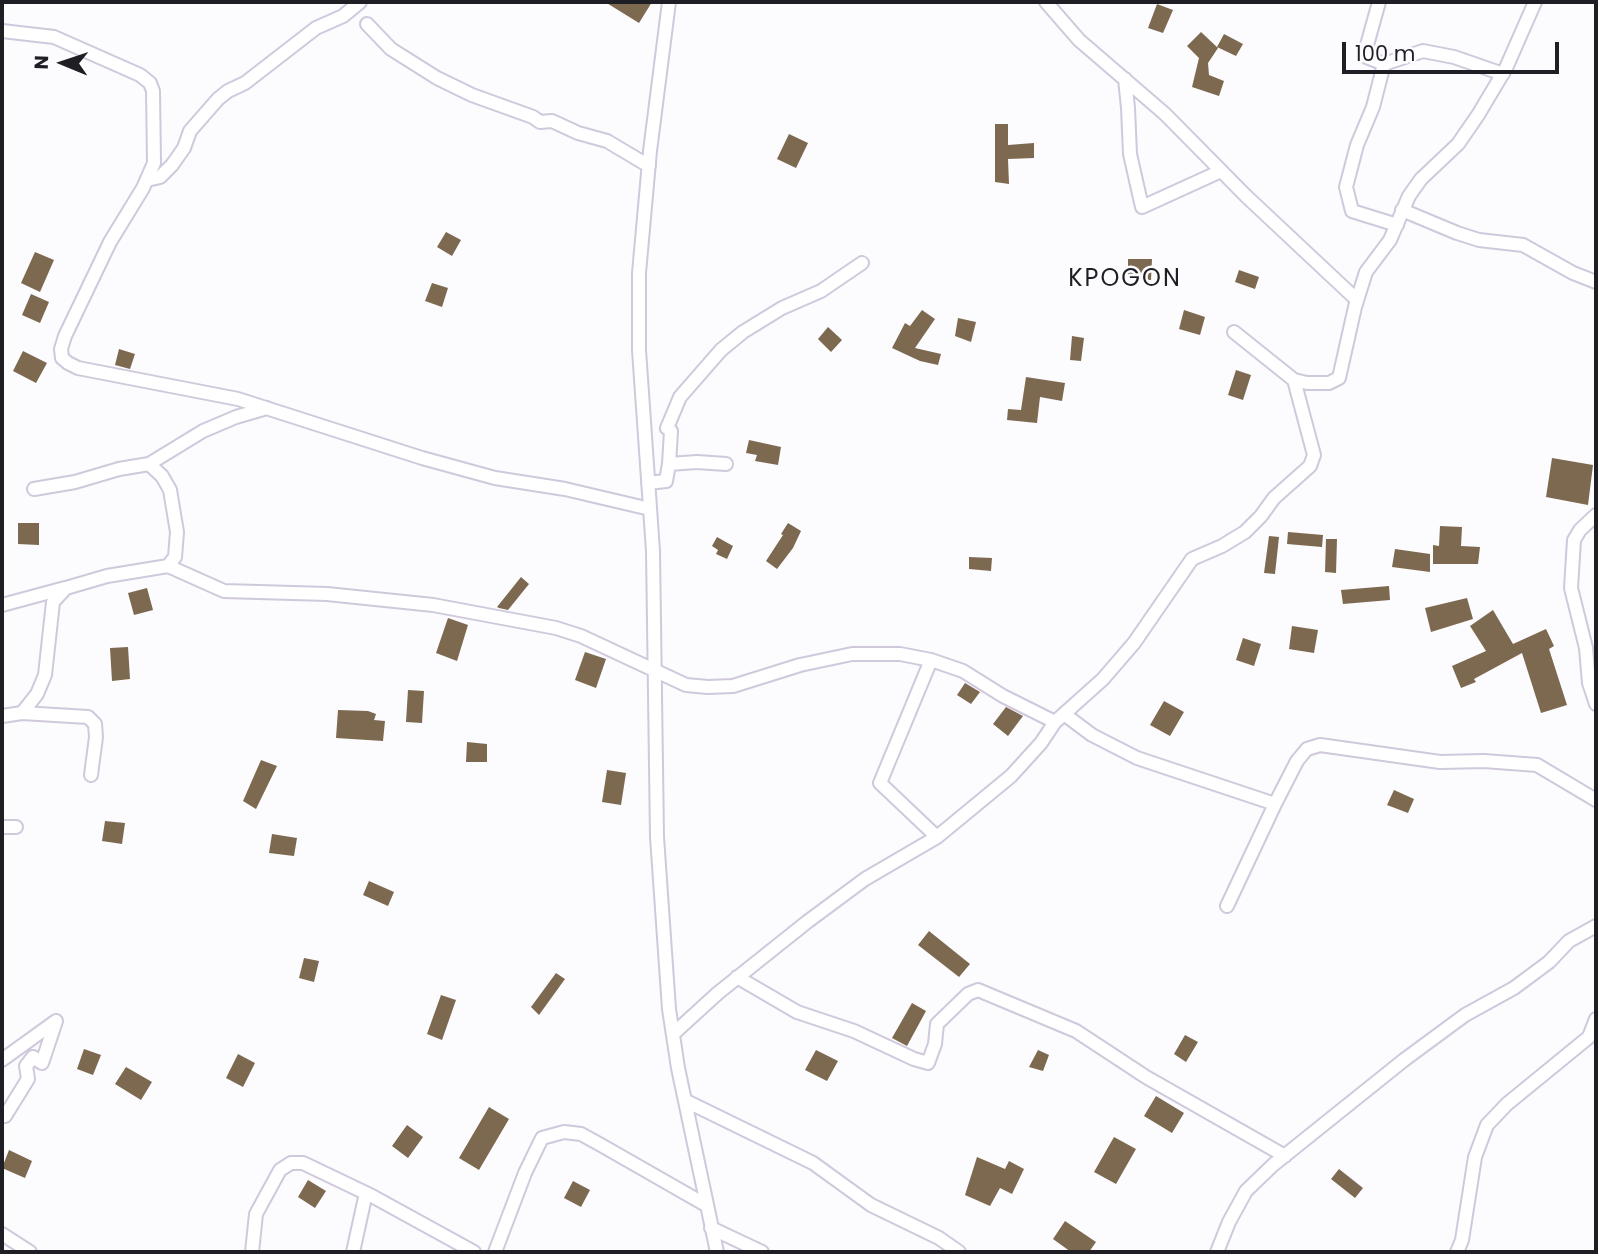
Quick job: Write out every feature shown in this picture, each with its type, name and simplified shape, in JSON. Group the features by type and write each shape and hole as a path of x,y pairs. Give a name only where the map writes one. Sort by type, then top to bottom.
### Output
{"street":[{"path":"147,180 160,177 172,165 184,148 194,125 218,99 245,83 316,28 342,16 360,2"},
{"path":"669,2 639,273 639,350 653,551 657,837 664,965 673,1034 717,1252"},
{"path":"1046,2 1079,40 1165,114 1357,300"},
{"path":"1379,2 1364,56 1384,64 1423,51 1454,57 1503,74"},
{"path":"1234,332 1294,380 1329,383 1339,378 1366,272 1390,240 1402,210 1421,180 1458,144 1503,74 1535,2"},
{"path":"367,24 391,49 437,78 540,122 552,121 578,134 607,141 649,166"},
{"path":"2,33 54,37 140,75 150,83 153,91 154,163 110,243 65,336 61,349 62,358 68,363 78,368 239,399 422,458 495,478 565,489 650,509"},
{"path":"1384,64 1373,107 1357,145 1346,187 1352,211 1397,225"},
{"path":"1125,79 1130,154 1142,207 1222,171"},
{"path":"1402,210 1479,240 1523,245 1573,273 1596,282"},
{"path":"648,483 666,481 671,432 667,428 680,397 721,350 743,332 782,308 821,291 862,263"},
{"path":"673,1034 737,977 865,879 937,837 1011,776 1059,718 1103,679 1134,643 1192,559 1222,547 1245,532 1274,498 1310,466 1314,455 1294,380"},
{"path":"34,489 75,482 119,468 149,464 203,431 236,417 268,408"},
{"path":"149,464 162,475 170,489 177,532 175,557 168,566"},
{"path":"669,464 726,464"},
{"path":"1596,515 1580,530 1574,540 1571,588 1586,648 1589,683 1596,704"},
{"path":"2,605 107,576 168,566 224,591 327,594 433,605 556,628 581,636 686,685 733,686 800,665 852,654 900,654 931,660 963,671 1003,695 1059,718 1138,758 1275,804"},
{"path":"22,713 37,694 45,675 53,602 66,588"},
{"path":"931,660 880,783 937,837"},
{"path":"2,716 22,713 65,718 88,717 95,724 96,737 91,775"},
{"path":"1227,906 1297,761 1307,749 1320,745 1440,762 1509,762 1537,765 1596,800"},
{"path":"2,827 16,827"},
{"path":"1217,1252 1228,1222 1246,1191 1285,1156 1404,1060 1465,1015 1514,988 1549,962 1569,941 1596,926"},
{"path":"737,977 797,1012 854,1031 928,1063 935,1044 937,1024 968,994 978,990 1076,1031 1146,1077 1285,1156"},
{"path":"1457,1252 1462,1240 1475,1157 1486,1125 1507,1104 1589,1037 1596,1019"},
{"path":"2,1060 55,1021 42,1063 33,1057 26,1066 29,1079 5,1116"},
{"path":"686,1101 813,1163 871,1205 939,1238 959,1252"},
{"path":"495,1252 525,1173 542,1138 564,1132 581,1134 667,1180 706,1205"},
{"path":"252,1252 256,1213 280,1170 291,1163 303,1163 366,1193 474,1252"},
{"path":"353,1252 366,1193"},
{"path":"711,1228 762,1252"},
{"path":"2,1234 30,1252"}],"building":[{"path":"605,2 652,2 639,23"},
{"path":"1157,4 1173,10 1163,33 1148,28"},
{"path":"1201,32 1218,48 1208,63 1209,75 1224,81 1219,96 1192,87 1199,58 1187,46"},
{"path":"1224,34 1243,44 1236,56 1217,47"},
{"path":"995,124 1008,124 1008,145 1034,143 1034,158 1008,159 1009,184 995,182"},
{"path":"789,134 808,143 796,168 777,159"},
{"path":"446,232 461,240 452,256 437,247"},
{"path":"35,252 54,260 40,292 21,283"},
{"path":"1128,259 1152,259 1151,280 1128,279"},
{"path":"1239,270 1259,277 1255,289 1235,282"},
{"path":"432,283 448,288 442,307 425,301"},
{"path":"31,294 49,302 40,323 22,315"},
{"path":"922,310 935,319 915,348 941,354 938,365 920,361 892,348 905,323 910,326"},
{"path":"1184,310 1205,317 1200,335 1179,329"},
{"path":"958,318 976,322 971,342 955,336"},
{"path":"828,327 842,340 831,352 818,339"},
{"path":"1072,336 1084,338 1081,361 1070,360"},
{"path":"119,349 135,354 130,369 115,365"},
{"path":"23,351 47,363 36,383 13,371"},
{"path":"1236,370 1251,375 1243,400 1228,395"},
{"path":"1026,377 1065,383 1062,401 1040,397 1037,423 1007,420 1008,409 1021,410"},
{"path":"749,440 781,447 778,465 755,461 757,455 746,453"},
{"path":"1552,458 1593,465 1588,505 1546,497"},
{"path":"18,523 39,523 39,545 18,544"},
{"path":"788,523 801,531 793,548 777,569 766,561"},
{"path":"1440,526 1462,527 1461,546 1480,547 1478,564 1433,564 1433,545 1439,546"},
{"path":"1288,532 1323,535 1322,547 1287,544"},
{"path":"1269,536 1279,537 1275,574 1264,573"},
{"path":"717,537 733,546 727,559 716,554 718,550 712,546"},
{"path":"1326,539 1337,539 1336,573 1325,572"},
{"path":"1395,549 1430,554 1430,572 1392,567"},
{"path":"969,557 992,558 991,571 969,569"},
{"path":"521,577 529,584 508,610 497,607"},
{"path":"1389,586 1390,600 1343,604 1341,590"},
{"path":"147,588 153,610 134,615 128,593"},
{"path":"1467,598 1473,619 1431,632 1425,608"},
{"path":"1493,610 1513,644 1546,629 1554,646 1549,649 1567,705 1541,713 1522,653 1474,679 1476,682 1461,688 1452,666 1486,651 1470,626"},
{"path":"448,618 468,625 457,661 436,653"},
{"path":"1292,626 1318,630 1314,653 1289,649"},
{"path":"1243,638 1261,644 1254,666 1236,660"},
{"path":"128,647 130,679 112,681 110,648"},
{"path":"585,652 606,659 596,688 575,680"},
{"path":"965,683 980,692 971,704 957,695"},
{"path":"408,690 424,691 422,723 406,722"},
{"path":"1164,701 1184,712 1170,736 1150,725"},
{"path":"1006,707 1023,716 1008,736 993,724"},
{"path":"338,710 368,711 376,714 374,720 385,721 383,741 336,738"},
{"path":"467,742 487,744 487,762 466,762"},
{"path":"261,760 277,766 256,809 243,801"},
{"path":"607,770 626,773 621,805 602,802"},
{"path":"1394,790 1414,799 1408,813 1387,805"},
{"path":"105,821 125,823 122,844 102,841"},
{"path":"272,834 297,838 294,856 269,853"},
{"path":"369,881 394,892 388,906 363,895"},
{"path":"929,931 970,964 959,977 918,945"},
{"path":"304,958 319,961 314,982 299,978"},
{"path":"556,973 565,979 539,1015 531,1007"},
{"path":"441,995 456,1000 442,1040 427,1034"},
{"path":"912,1003 926,1011 907,1046 892,1038"},
{"path":"1185,1035 1198,1042 1186,1062 1174,1054"},
{"path":"84,1049 101,1055 93,1075 77,1069"},
{"path":"816,1050 838,1061 827,1081 805,1070"},
{"path":"1038,1050 1049,1055 1043,1071 1029,1067"},
{"path":"238,1054 255,1063 243,1087 226,1078"},
{"path":"126,1067 152,1082 141,1100 115,1084"},
{"path":"1156,1096 1184,1113 1172,1133 1144,1116"},
{"path":"489,1107 509,1119 479,1170 459,1158"},
{"path":"407,1125 423,1137 408,1158 392,1146"},
{"path":"1114,1137 1136,1149 1116,1184 1094,1172"},
{"path":"9,1150 32,1161 25,1178 2,1168"},
{"path":"977,1157 1005,1169 1009,1161 1024,1169 1012,1194 1000,1188 990,1206 965,1195"},
{"path":"1339,1169 1363,1188 1355,1198 1331,1179"},
{"path":"308,1180 326,1191 315,1208 298,1197"},
{"path":"573,1181 590,1190 581,1207 564,1198"},
{"path":"1065,1221 1096,1242 1089,1252 1071,1252 1053,1239"}],"district":[{"name":"KPOGON","path":"1125,280"}]}
